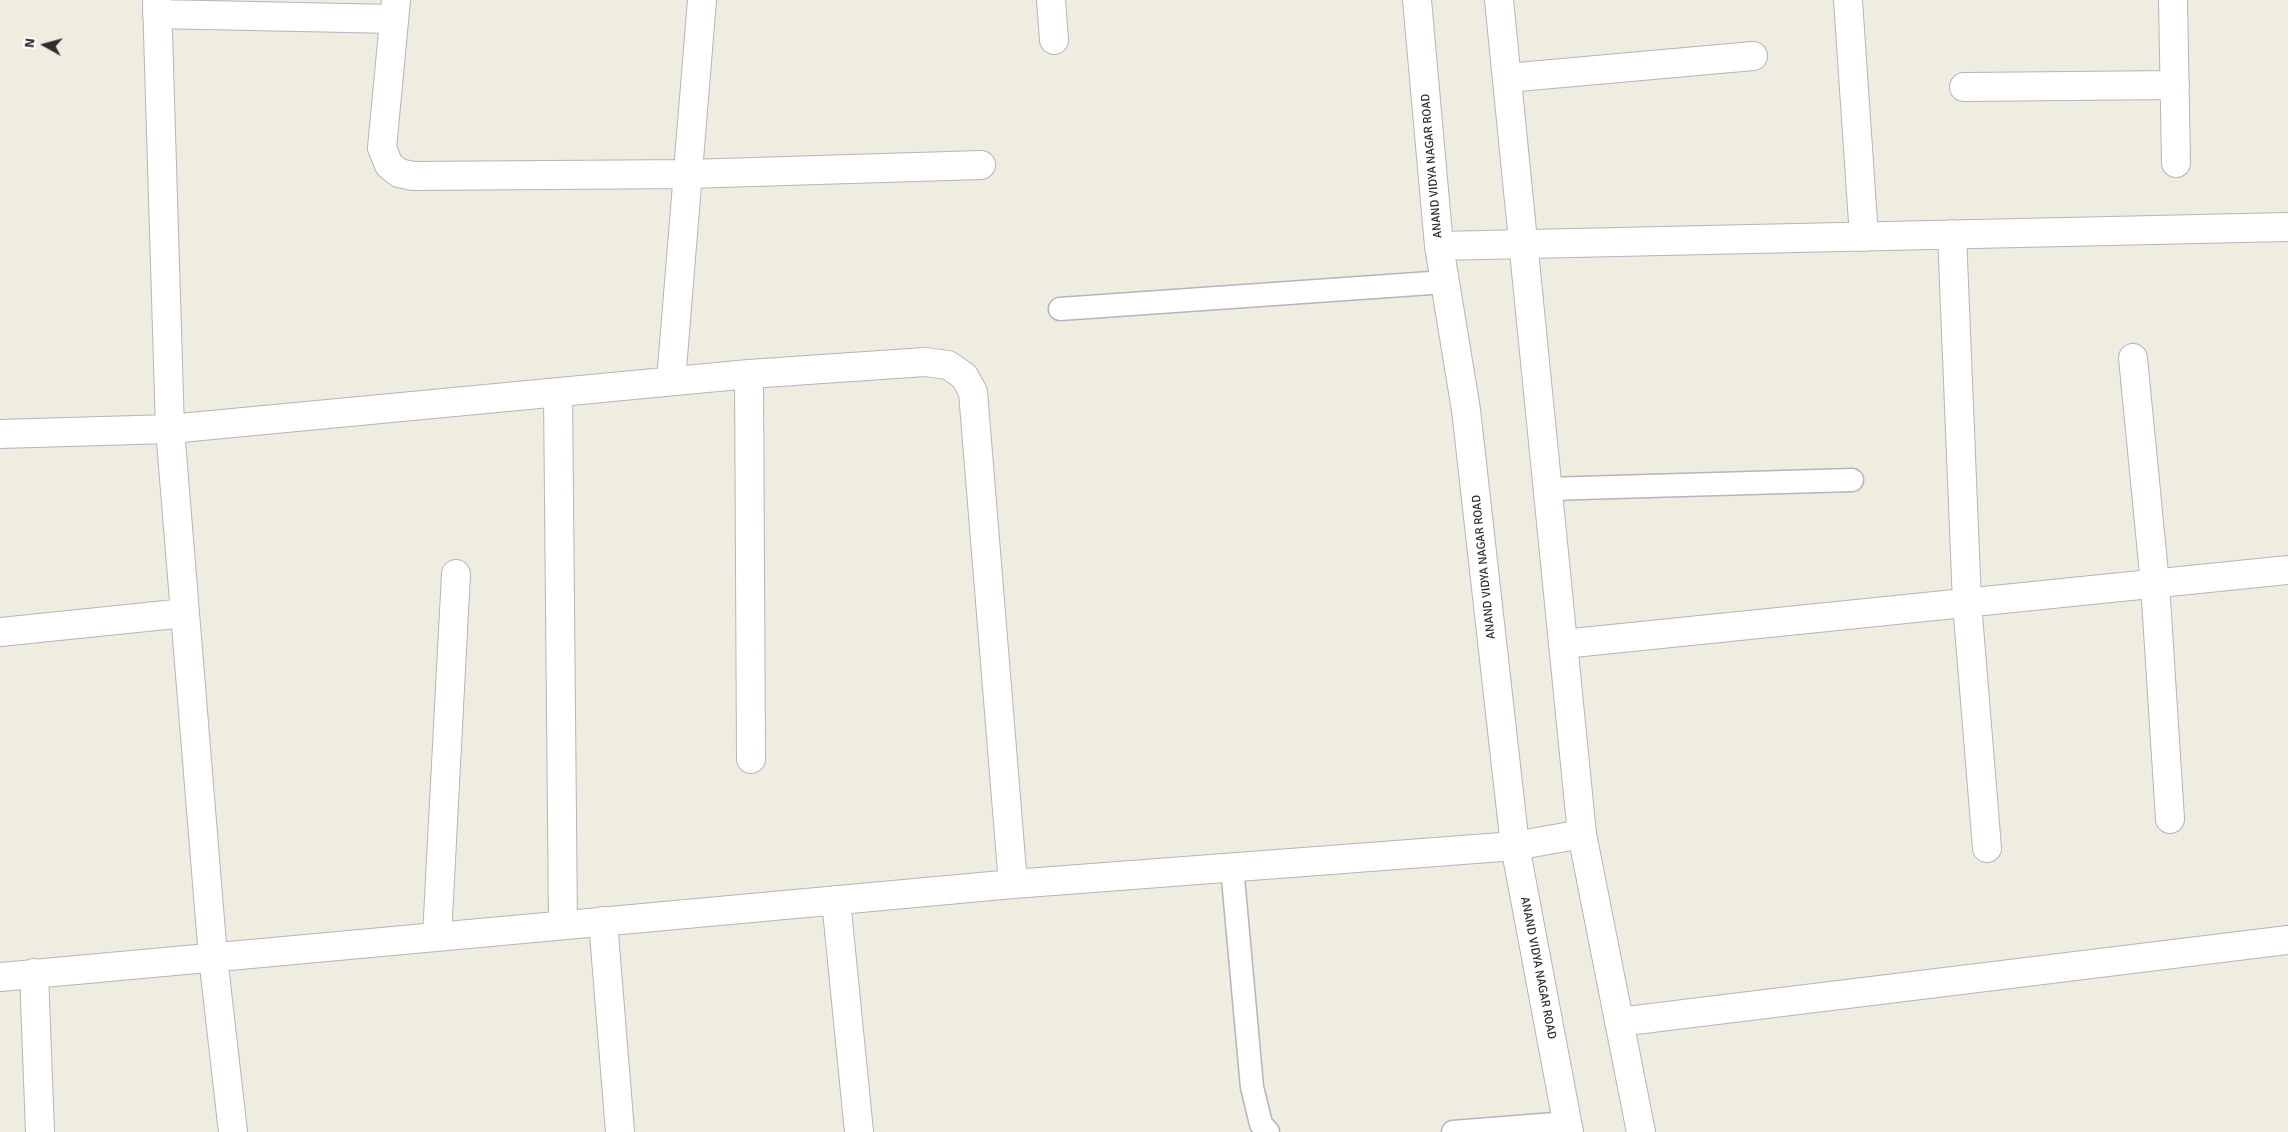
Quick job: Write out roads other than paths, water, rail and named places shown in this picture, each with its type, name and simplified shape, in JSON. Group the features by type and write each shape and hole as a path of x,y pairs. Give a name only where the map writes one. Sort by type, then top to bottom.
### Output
{"street":[{"path":"672,381 702,0"},
{"path":"1051,0 1054,40"},
{"name":"ANAND VIDYA NAGAR ROAD","path":"1417,0 1439,246 1466,410 1515,846 1568,1128"},
{"path":"1499,0 1582,834 1641,1132"},
{"path":"1848,0 1864,237"},
{"path":"2173,0 2176,163"},
{"path":"233,1132 214,957 170,429 157,7 395,10 382,148 389,165 399,173 413,176 688,174 981,165"},
{"path":"1507,78 1753,56"},
{"path":"1964,87 2174,85"},
{"path":"1439,246 2288,227"},
{"path":"1952,234 1967,603 1987,848"},
{"path":"2133,358 2155,584 2170,818"},
{"path":"0,434 170,429 749,374 925,362 948,365 964,376 973,392 1012,884"},
{"path":"749,374 751,759"},
{"path":"558,392 563,925"},
{"path":"1563,644 2288,570"},
{"path":"437,936 456,574"},
{"path":"0,632 185,613"},
{"path":"0,976 1012,884 1515,846 1582,834"},
{"path":"836,900 859,1132"},
{"path":"603,921 620,1132"},
{"path":"1619,1022 2288,940"},
{"path":"34,973 40,1132"}],"lane":[{"path":"1060,309 1445,282"},
{"path":"1547,489 1852,480"},
{"path":"1232,867 1252,1088 1261,1124 1268,1132"},
{"path":"1454,1132 1568,1128"}]}
